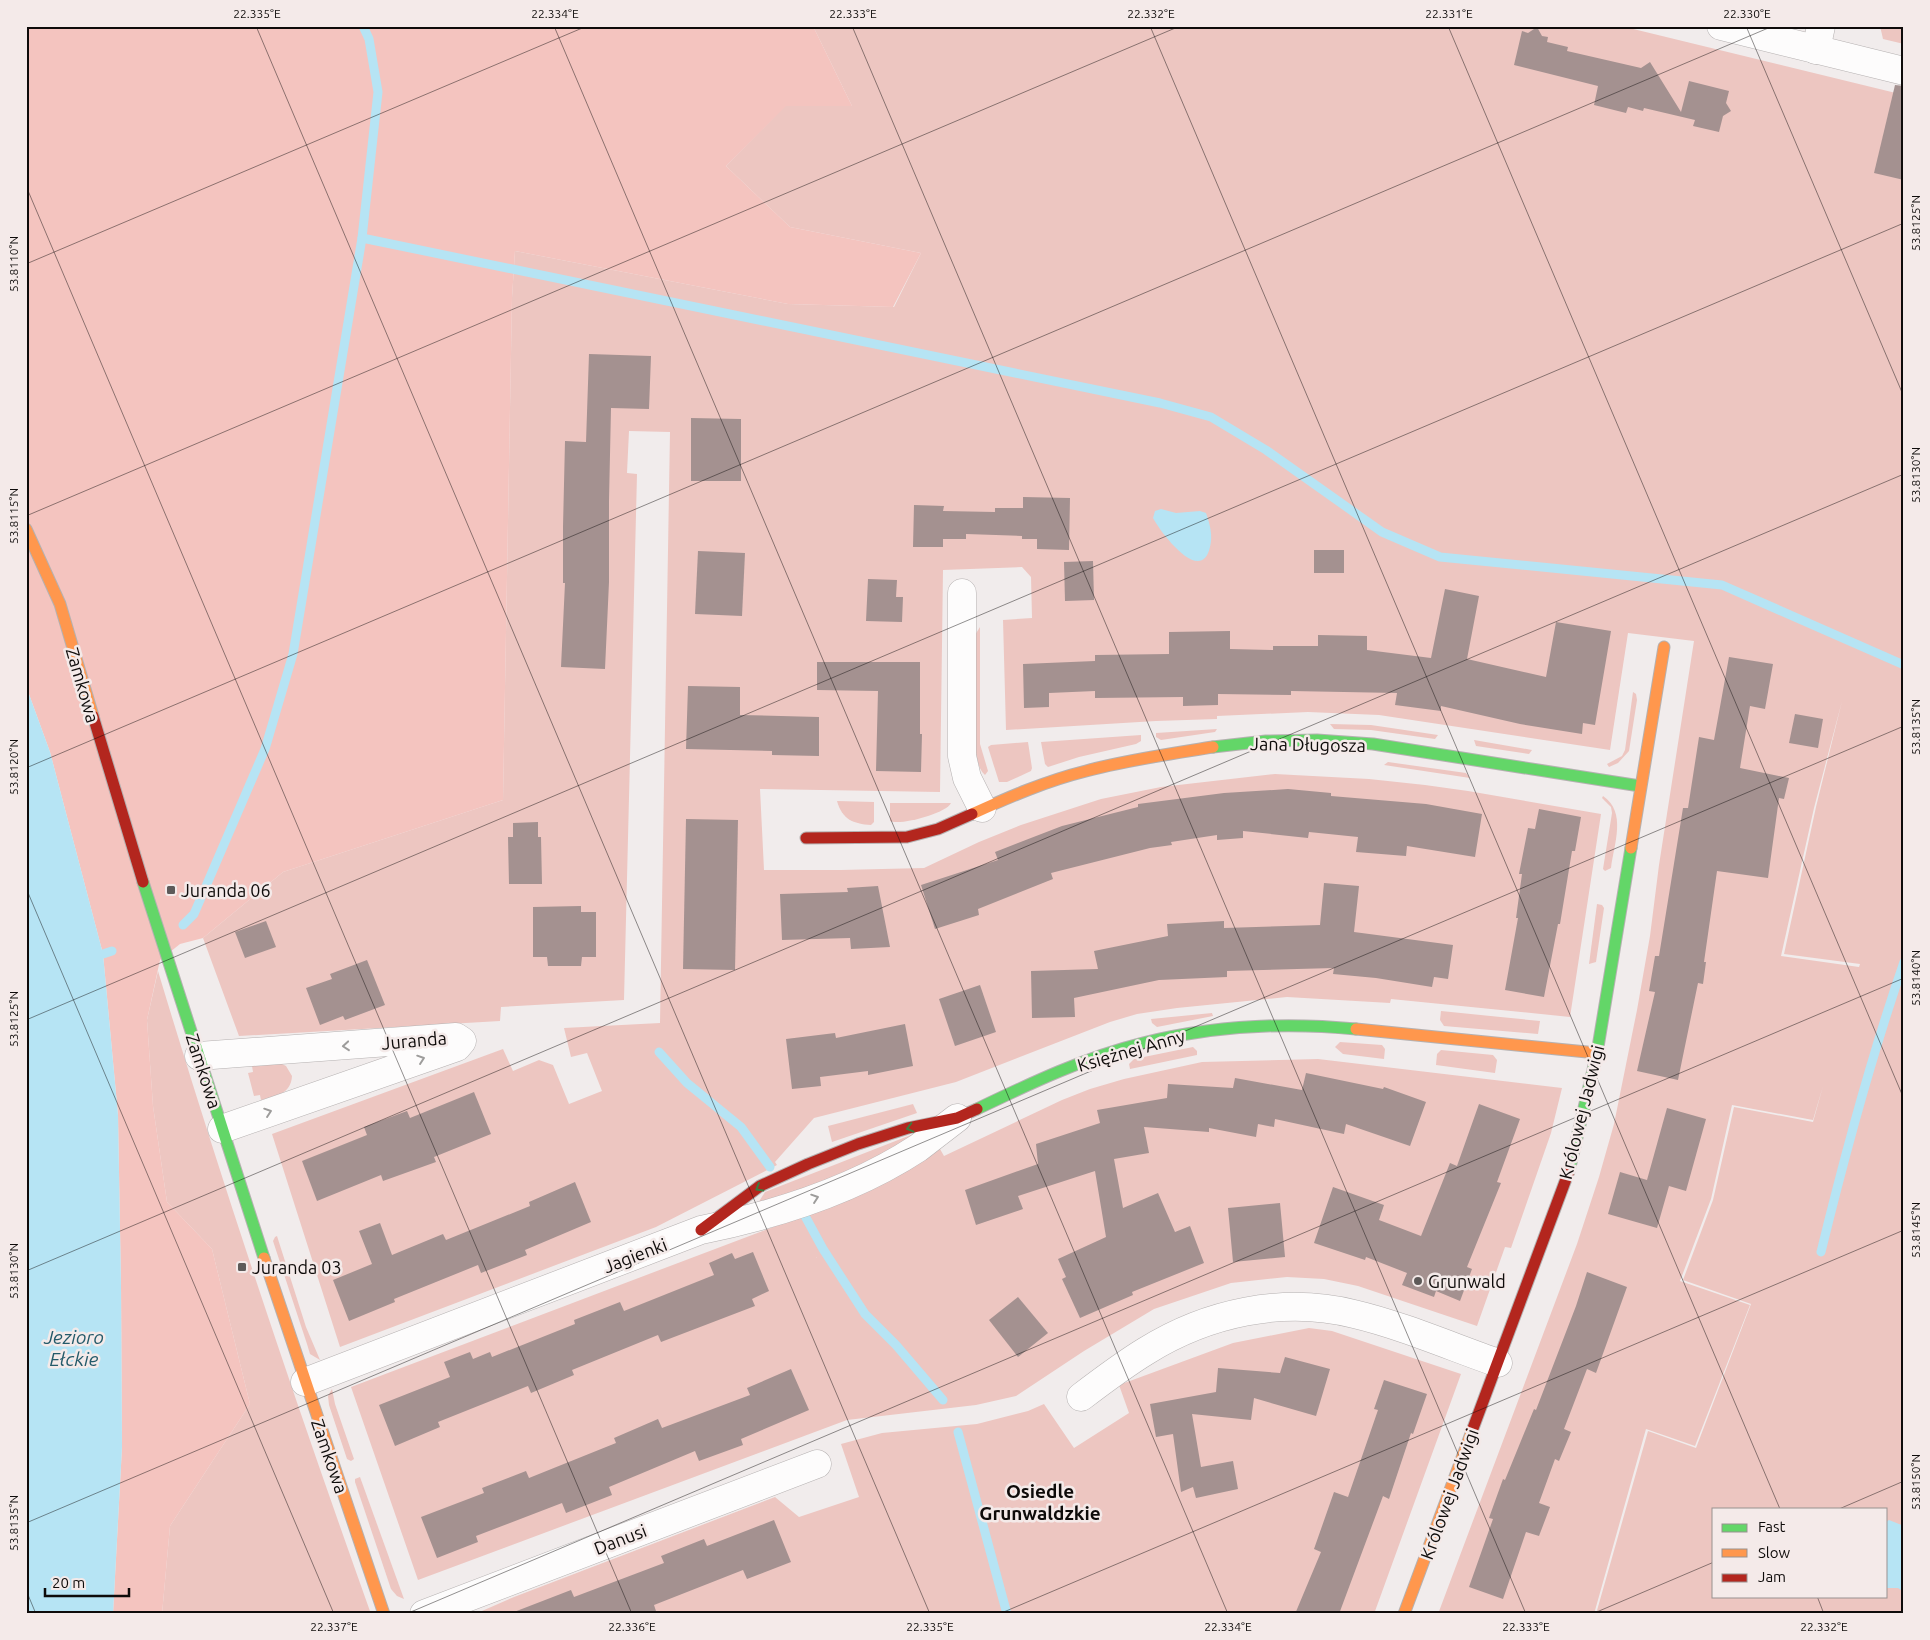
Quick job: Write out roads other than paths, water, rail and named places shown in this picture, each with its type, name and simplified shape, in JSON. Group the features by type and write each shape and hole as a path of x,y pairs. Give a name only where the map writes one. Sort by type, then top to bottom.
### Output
{"street":[{"path":"1721,26 1819,38 1904,71"},
{"name":"Zamkowa","path":"26,529 60,604 109,772 222,1129 384,1614"},
{"path":"962,593 962,756 968,778 982,808"},
{"name":"Królowej Jadwigi","path":"1404,1614 1572,1162 1597,1053 1664,646"},
{"name":"Jana Długosza","path":"806,838 907,837 938,829 1020,792 1093,769 1127,761 1216,746 1266,741 1317,740 1373,744 1640,786"},
{"name":"Księżnej Anny","path":"958,1118 1029,1084 1091,1059 1142,1043 1198,1031 1265,1026 1337,1026 1597,1053"},
{"name":"Juranda","path":"199,1056 456,1037 462,1041 457,1047 222,1129"},
{"name":"Jagienki","path":"305,1382 700,1230 744,1220 823,1195 874,1172 917,1148 958,1118"},
{"path":"1081,1397 1146,1351 1176,1334 1220,1318 1266,1308 1321,1308 1354,1314 1498,1363"},
{"name":"Danusi","path":"424,1614 817,1464"}],"water":[{"path":"1161,509 1176,513 1200,511 1206,513 1211,539 1205,558 1198,561 1190,559 1172,544 1153,518 1155,511"},
{"name":"Jezioro Ełckie","path":"26,686 50,752 103,954 118,1115 121,1286 122,1447 113,1614 26,1614"},
{"path":"1888,1521 1904,1526 1904,1592 1898,1588 1888,1588"}],"waterway":[{"path":"183,925 194,914 265,749 293,654 362,238 378,92 369,39 363,26"},
{"path":"362,238 1160,403 1211,417 1266,450 1382,532 1440,557 1722,585 1904,665"},
{"path":"103,954 112,951"},
{"path":"1821,1252 1859,1106 1904,962"},
{"path":"659,1052 687,1083 741,1127 770,1167"},
{"path":"805,1216 823,1249 865,1314 896,1345 943,1400"},
{"path":"958,1432 1007,1614"}],"place":[{"name":"Juranda 06","path":"171,890"},
{"name":"Juranda 03","path":"242,1267"},
{"name":"Grunwald","path":"1418,1281"}],"district":[{"name":"Osiedle Grunwaldzkie","path":"1040,1502"}]}
